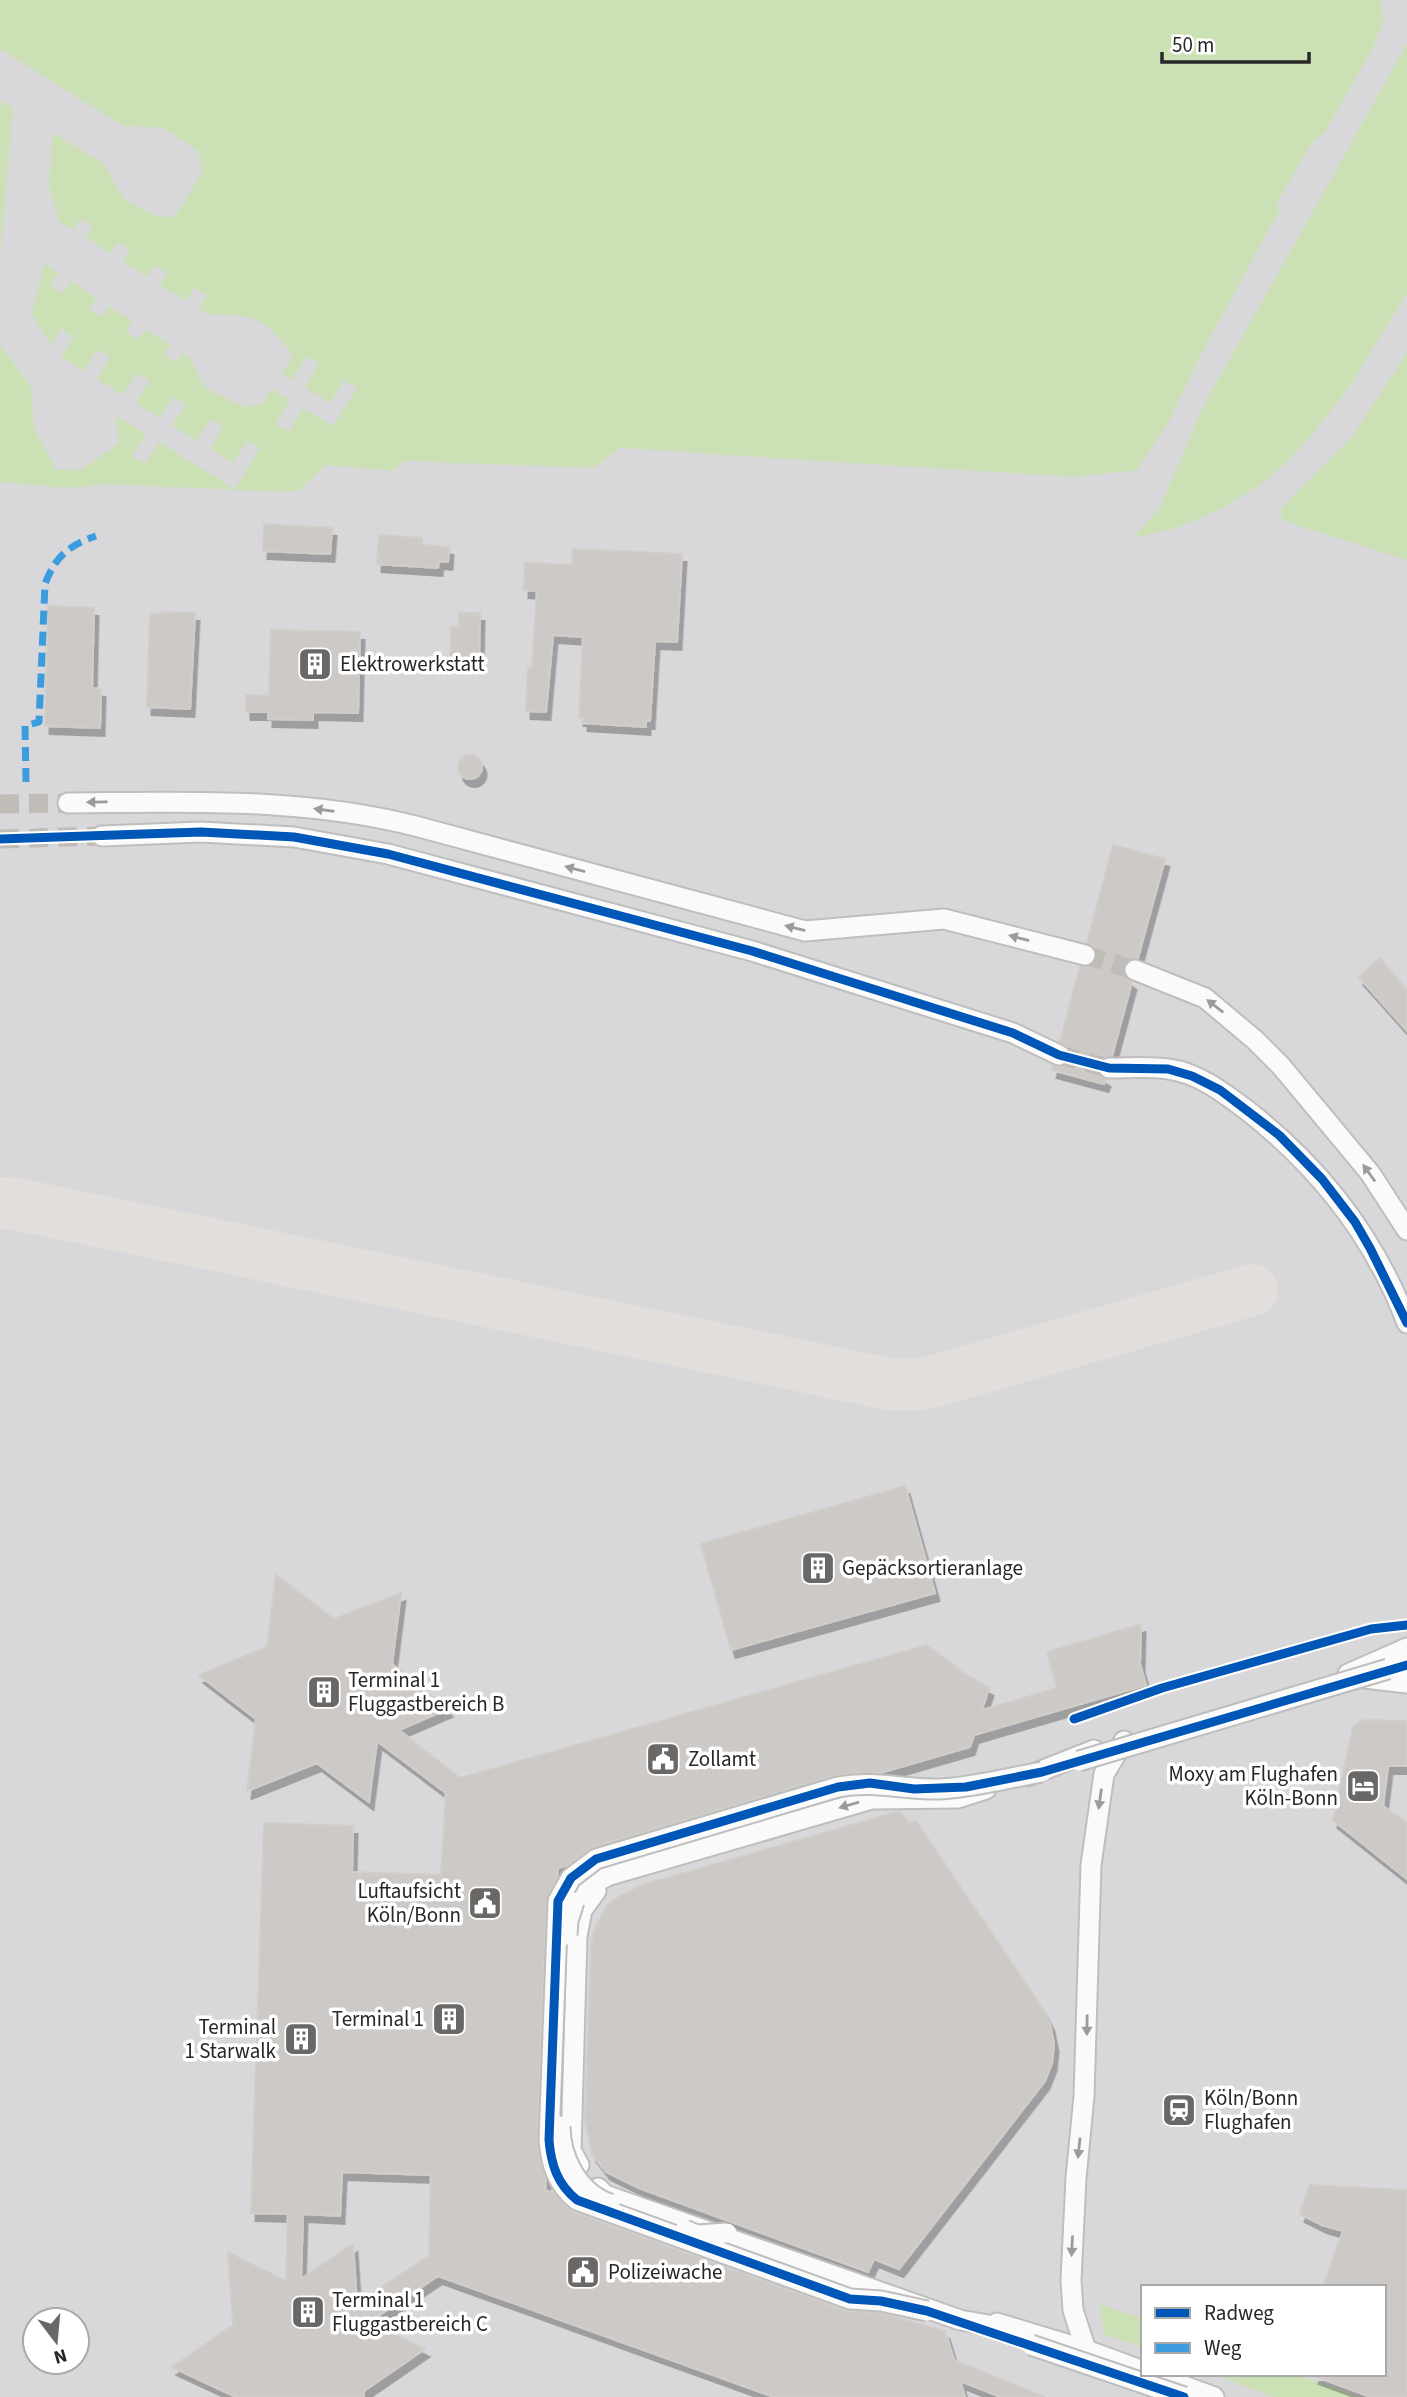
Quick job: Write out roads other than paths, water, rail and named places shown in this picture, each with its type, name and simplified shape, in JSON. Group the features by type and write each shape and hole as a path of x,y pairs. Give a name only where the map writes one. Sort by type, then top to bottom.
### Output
{"street":[{"path":"68,803 200,801 295,806 368,816 419,827 805,931 944,919 1085,956"},
{"path":"102,836 201,832 294,837 388,854 765,955 1001,1029 1059,1055"},
{"path":"1135,970 1205,998 1255,1040 1281,1066 1370,1173 1407,1230"},
{"path":"1109,1068 1168,1069 1192,1076 1220,1090 1279,1135 1322,1179 1355,1222 1382,1268 1407,1323"},
{"path":"1141,2370 727,2233 697,2235 601,2201 574,2176 560,2137 568,1921 574,1902 595,1882 607,1876 872,1799 958,1798 1032,1774 1127,1737 1345,1675 1407,1648"},
{"path":"1184,2397 927,2311 881,2301 850,2299 577,2200 567,2192 553,2168 549,2140 558,1901 571,1878 596,1859 838,1787 870,1783 914,1789 966,1787 1042,1772 1407,1665"},
{"path":"1345,1675 1407,1683"},
{"path":"1086,2350 1073,2310 1071,2280 1076,2178 1085,2083 1091,1865 1104,1774 1127,1737"},
{"path":"607,1876 582,1910 577,1936 571,2150 583,2174 605,2195 618,2200 960,2320 1007,2326"},
{"path":"1157,2376 1214,2397"}],"tunnel":[{"path":"0,804 68,803"},
{"path":"0,839 102,836"},
{"path":"1085,955 1135,970"},
{"path":"1059,1055 1109,1068"}],"place":[{"name":"Elektrowerkstatt","path":"315,664"},
{"name":"Gepäcksortieranlage","path":"818,1568"},
{"name":"Terminal 1 Fluggastbereich B","path":"324,1692"},
{"name":"Zollamt","path":"663,1759"},
{"name":"Moxy am Flughafen Köln-Bonn","path":"1363,1786"},
{"name":"Luftaufsicht Köln/Bonn","path":"485,1903"},
{"name":"Terminal 1","path":"449,2019"},
{"name":"Terminal 1 Starwalk","path":"301,2039"},
{"name":"Köln/Bonn Flughafen","path":"1179,2110"},
{"name":"Polizeiwache","path":"583,2272"},
{"name":"Terminal 1 Fluggastbereich C","path":"308,2312"}]}
